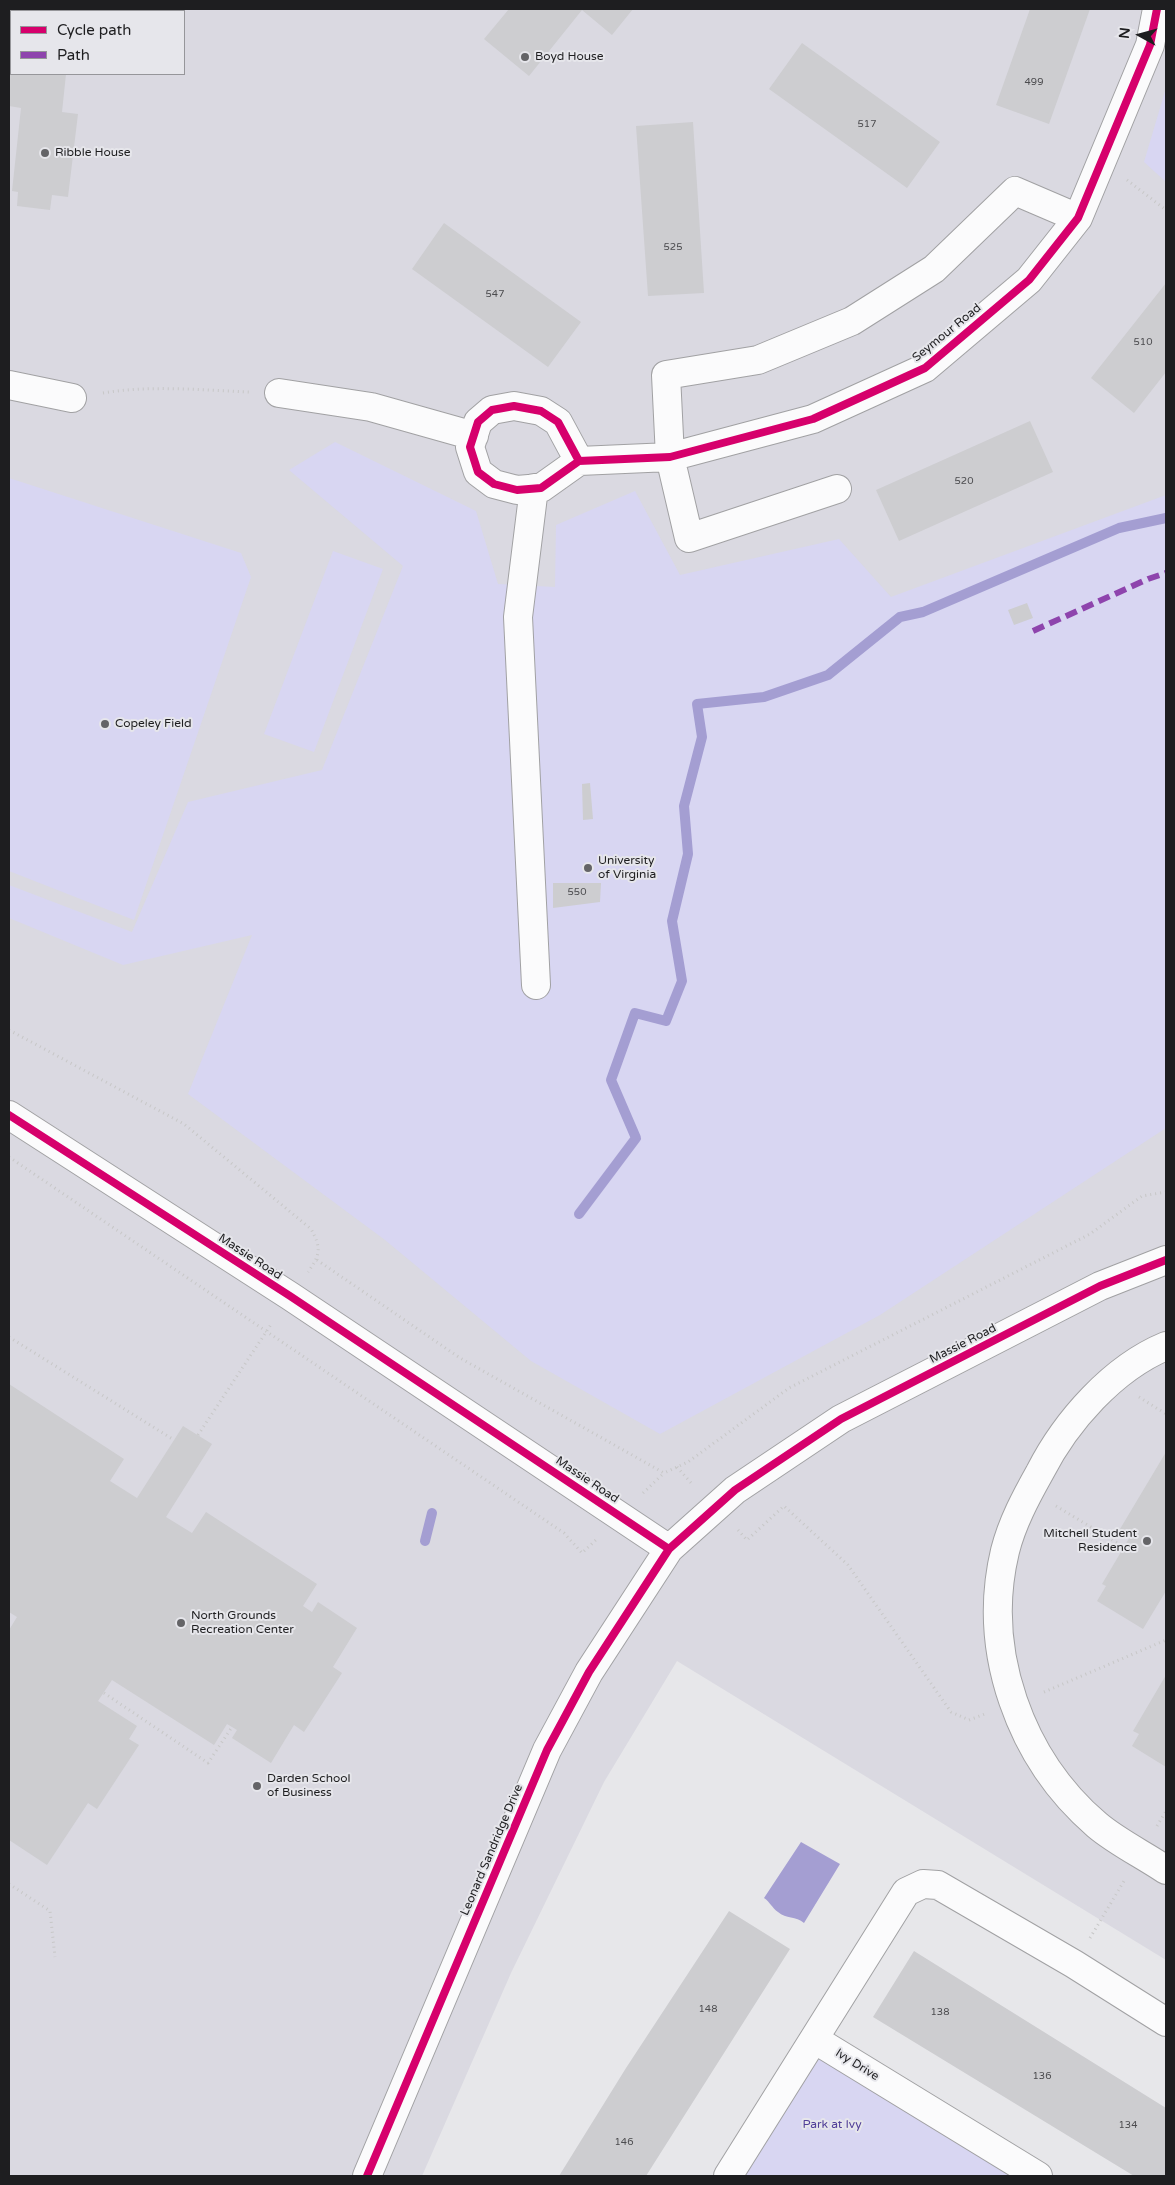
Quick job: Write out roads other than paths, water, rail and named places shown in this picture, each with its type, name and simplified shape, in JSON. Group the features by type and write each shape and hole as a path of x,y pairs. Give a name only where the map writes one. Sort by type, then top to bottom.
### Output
{"street":[{"name":"Seymour Road","path":"579,460 670,457 813,420 925,368 1029,280 1078,218 1150,45 1156,9"},
{"path":"837,489 689,538 670,457 666,375 758,360 852,321 934,269 1015,191 1078,218"},
{"path":"9,385 72,398"},
{"path":"278,393 371,407 474,436"},
{"path":"514,406 541,411 558,422 579,460 542,488 518,490 494,484 478,472 470,447 478,422 492,410 514,406"},
{"path":"534,488 518,616 536,985"},
{"name":"Massie Road","path":"9,1115 290,1296 669,1549 736,1490 841,1419 1100,1286 1166,1260"},
{"path":"1166,1346 1152,1352 1111,1381 1081,1412 1048,1454 1019,1511 1005,1551 999,1588 999,1634 1006,1679 1021,1723 1038,1756 1065,1793 1098,1825 1166,1870"},
{"name":"Leonard Sandridge Drive","path":"367,2176 547,1750 589,1672 669,1549"},
{"path":"728,2176 906,1892 923,1884 938,1885 1074,1964 1166,2022"},
{"name":"Ivy Drive","path":"814,2039 1038,2176"}],"waterway":[{"path":"579,1214 636,1138 611,1080 635,1013 666,1021 682,981 672,921 688,854 684,806 702,737 697,704 764,697 828,675 900,617 923,612 1119,528 1166,518"},
{"path":"425,1541 432,1513"}],"place":[{"name":"Boyd House","path":"525,57"},
{"name":"Ribble House","path":"45,153"},
{"name":"Copeley Field","path":"105,724"},
{"name":"University of Virginia","path":"588,868"},
{"name":"Mitchell Student Residence","path":"1147,1541"},
{"name":"North Grounds Recreation Center","path":"181,1623"},
{"name":"Darden School of Business","path":"257,1786"}],"park label":[{"name":"Park at Ivy","path":"832,2125"}]}
